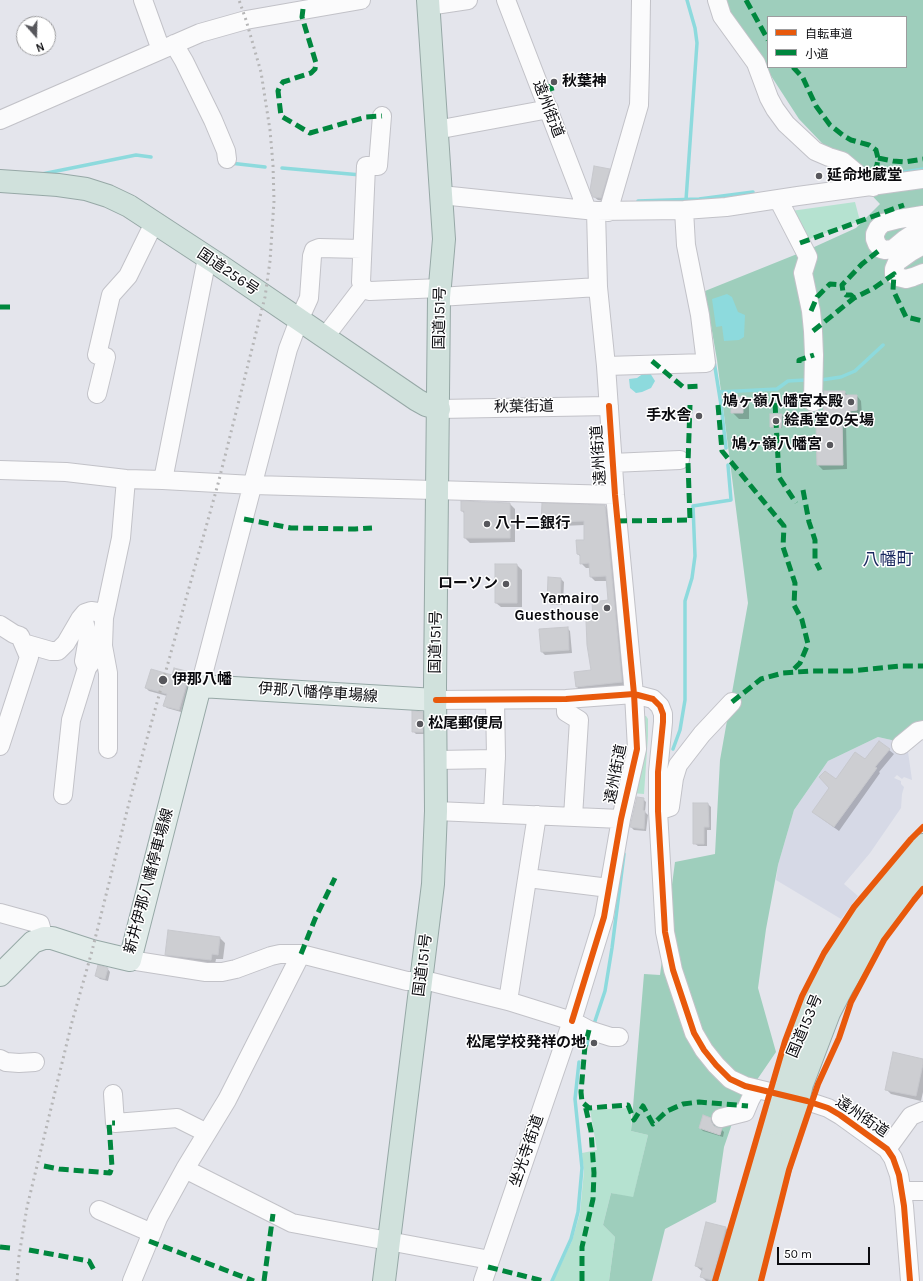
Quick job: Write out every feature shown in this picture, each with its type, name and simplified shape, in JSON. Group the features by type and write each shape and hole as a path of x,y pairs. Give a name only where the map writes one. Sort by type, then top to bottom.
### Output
{"highway":[{"name":"国道151号","path":"384,1281 433,884 436,810 440,293 444,239 428,3"},
{"name":"国道256号","path":"0,181 58,185 86,189 108,196 129,206 417,400 426,405 439,409"},
{"name":"国道153号","path":"748,1281 781,1127 793,1081 798,1038 811,1006 842,946 892,879 923,845"},
{"name":"国道153号","path":"793,1081 829,1014 842,986 888,914 923,871"},
{"name":"国道153号","path":"729,1281 781,1127"}],"main road":[{"name":"伊那八幡停車場線","path":"200,686 436,700"},
{"name":"新井伊那八幡停車場線","path":"44,938 52,938 92,951 130,960 200,686"},
{"path":"0,979 33,942 44,938"}],"street":[{"path":"143,0 168,47 184,61 213,120 226,151 227,159"},
{"path":"0,120 200,33 303,5 360,0"},
{"path":"428,3 468,0"},
{"name":"遠州街道","path":"506,0 549,109 597,211"},
{"name":"遠州街道","path":"572,1021 604,917 621,819 637,749 634,694 612,463 606,366 598,287 597,211 639,105 641,0"},
{"path":"716,0 722,16 756,64 769,98 786,124 816,151 842,161 873,186"},
{"path":"436,130 549,109"},
{"path":"382,116 378,166 366,166 365,175 361,282 366,290 440,293 598,287"},
{"path":"441,195 597,211 684,210 726,207 923,179"},
{"path":"778,199 808,256 803,273 811,311 813,331 813,402"},
{"path":"606,366 706,363 700,315 686,245 684,210"},
{"path":"923,215 883,223 875,234 875,239 881,249 893,249 923,227"},
{"path":"97,394 106,357 97,355 111,295 128,276 154,223"},
{"path":"923,245 897,262 894,274 898,277 906,279 923,273"},
{"path":"200,686 288,349 310,294 312,256 314,250 319,248 362,249"},
{"path":"163,480 207,258"},
{"path":"324,338 363,287"},
{"name":"秋葉街道","path":"439,409 609,406"},
{"path":"612,463 680,460"},
{"path":"0,470 66,472 126,480 163,480 253,486 615,495"},
{"path":"108,749 108,673 103,646 104,618 121,538 126,480"},
{"path":"23,643 51,651 58,651 66,643 85,613 91,611 98,612 104,618"},
{"path":"83,616 88,638 84,661 87,668"},
{"path":"0,625 20,636 29,657 0,746"},
{"path":"63,795 71,720 87,668 103,646"},
{"name":"遠州街道","path":"436,700 566,699 634,694 653,699 660,706 663,714 663,722 658,772 658,811 665,932 673,970 694,1033 704,1050 730,1079 756,1090 807,1101 828,1108 887,1149 893,1158 899,1175 913,1191 910,1281"},
{"path":"566,699 566,712 579,720 573,817"},
{"path":"493,813 496,759 495,700"},
{"path":"658,811 670,807 674,778 678,765 702,734 732,702"},
{"path":"901,746 918,731 923,730"},
{"path":"436,760 496,759"},
{"path":"436,810 621,819"},
{"path":"508,1001 537,815"},
{"path":"528,878 609,888"},
{"path":"0,913 40,924 44,938"},
{"path":"130,960 206,972 222,972 236,969 271,956 280,954 300,954 406,981 432,982 508,1001 572,1021 589,1030 611,1037 619,1036"},
{"path":"132,1281 158,1218 184,1169 227,1100 300,954"},
{"name":"坐光寺街道","path":"482,1281 572,1021"},
{"path":"0,1059 6,1062 35,1062"},
{"path":"721,1118 745,1112 756,1090"},
{"path":"113,1094 115,1123 177,1118 207,1133"},
{"path":"887,1149 911,1116 923,1111"},
{"path":"184,1169 292,1223 490,1260"},
{"path":"99,1210 152,1233"}],"shaded area":[{"path":"878,737 896,741 908,752 912,780 904,777 902,779 897,775 894,778 901,781 901,784 904,787 901,808 870,853 844,884 858,896 841,919 776,880 778,865 794,810 828,761"}],"green space":[{"path":"722,0 923,0 923,724 896,741 878,737 828,761 794,810 778,865 766,929 758,988 776,1052 737,1109 724,1147 716,1202 665,1229 652,1281 609,1281 615,1237 603,1225 611,1193 633,1197 648,1135 631,1131 644,974 660,975 675,862 715,854 720,760 748,603 717,360 705,291 812,248 856,228 880,204 799,119"},
{"path":"855,202 860,221 807,240 791,211"},
{"path":"642,715 646,716 648,719 644,794 632,793"},
{"path":"631,1108 631,1131 648,1135 633,1198 611,1193 603,1225 615,1237 609,1281 553,1281 572,1241 580,1213 584,1171 582,1153 597,1150 590,1110"}],"water":[{"path":"727,294 732,297 738,312 745,315 744,337 739,340 724,341 722,326 716,327 712,299"},
{"path":"644,373 650,373 655,381 651,388 636,393 630,388 629,379 637,378"}],"building":[{"path":"594,166 610,169 601,198 593,197 590,190"},
{"name":"鳩ヶ嶺八幡宮","path":"824,391 845,391 845,395 857,395 857,410 849,411 849,418 842,418 843,465 817,465 816,425 823,425"},
{"path":"731,397 743,397 743,413 731,413"},
{"name":"絵禹堂の矢場","path":"770,414 782,414 781,428 770,427"},
{"name":"八十二銀行","path":"461,501 510,503 510,538 464,538 464,511 461,511"},
{"path":"542,503 605,505 622,682 576,687 574,672 591,670 587,645 586,621 593,620 592,602 608,600 606,576 590,577 589,563 580,564 580,555 577,554 576,540 584,540 584,521 541,523"},
{"name":"ローソン","path":"495,564 517,564 517,603 495,603"},
{"path":"548,577 561,578 560,602 547,602"},
{"path":"568,627 569,650 541,652 539,629"},
{"path":"174,668 190,672 179,710 163,706 167,694 145,688 151,669 172,675"},
{"name":"松尾郵便局","path":"412,711 423,712 423,732 412,732"},
{"path":"879,741 890,749 875,767 877,768 834,827 812,812 829,788 819,777 825,771 836,779 855,752 865,759"},
{"path":"637,797 644,798 644,829 630,827"},
{"path":"693,803 708,803 709,827 704,827 704,844 693,844"},
{"path":"168,930 220,937 218,955 212,954 211,960 165,955"},
{"path":"98,965 108,968 105,979 95,976"},
{"path":"893,1052 923,1059 916,1096 885,1090"},
{"path":"703,1115 711,1118 714,1126 722,1128 720,1135 699,1128"},
{"path":"706,1222 726,1227 712,1280 700,1277 703,1268 695,1266"}],"waterway":[{"path":"686,200 697,43 695,28 687,0"},
{"path":"42,174 136,155 151,157"},
{"path":"230,163 265,167"},
{"path":"282,168 361,175"},
{"path":"872,177 923,169"},
{"path":"638,201 699,199 753,192"},
{"path":"821,380 841,377 855,371 883,345"},
{"path":"714,361 726,448"},
{"path":"719,392 777,389 788,381 805,380"},
{"path":"673,749 680,730 685,700 685,601 692,578 695,556 693,506 731,500 728,465"},
{"path":"593,1027 605,991 624,854"},
{"path":"587,1045 590,1035"},
{"path":"552,1281 571,1239 578,1212 582,1168 575,1099 579,1062"}],"railway":[{"path":"17,1281 19,1256 27,1207 72,1022 92,951 129,803 218,484 265,297 270,261 274,201 270,130 261,72 239,0"}],"marked path":[{"path":"746,0 767,38"},
{"path":"303,9 302,17 316,63 315,69 311,73 283,82 280,86 278,91 281,116 310,133 366,117 382,116"},
{"path":"794,68 803,78 816,106 830,125 851,140 869,145 876,150 878,158 874,171"},
{"path":"550,84 552,91"},
{"path":"878,158 905,162 923,159"},
{"path":"800,243 904,205"},
{"path":"854,298 843,292 842,285 862,264 881,249"},
{"path":"813,331 854,298 874,288 894,274 893,290 906,317 923,321"},
{"path":"811,311 817,297 830,284 842,285"},
{"path":"0,307 14,307"},
{"path":"799,363 799,360 814,355"},
{"path":"652,361 683,387 700,386"},
{"path":"775,403 779,477 796,503"},
{"path":"617,521 690,520 688,463 690,405"},
{"path":"718,405 722,451 784,526 783,547 795,583 794,605 802,620 808,644 800,663 791,672"},
{"path":"803,490 809,522 815,540 815,560 820,570"},
{"path":"244,519 291,528 372,528"},
{"path":"732,702 761,679 783,673 810,671 851,671 900,666 923,666"},
{"path":"301,954 315,919 335,878"},
{"path":"589,1030 585,1046 581,1092 582,1102 589,1108 628,1105 634,1120 643,1106 653,1124 667,1111 683,1104 699,1102 748,1106"},
{"path":"582,1281 582,1247 593,1199 594,1173 591,1131 585,1105"},
{"path":"44,1166 59,1169 110,1173 112,1167 109,1123 115,1123"},
{"path":"264,1281 273,1214"},
{"path":"149,1241 254,1281"},
{"path":"0,1247 11,1248"},
{"path":"29,1250 89,1261 95,1272"},
{"path":"488,1267 544,1281"}],"cycle path":[{"path":"572,1021 604,917 621,819 637,749 634,694 615,495 609,406"},
{"path":"436,700 566,699 634,694 653,699 660,706 663,714 663,722 658,772 658,811 665,932 673,970 694,1033 704,1050 730,1079 745,1086 807,1101 828,1108 887,1149 893,1158 899,1175 904,1206 910,1281"},
{"path":"715,1281 785,1041 802,996 824,953 854,907 911,839 923,827"},
{"path":"761,1281 789,1170 818,1084 839,1038 851,1002 884,940 923,889"}],"place":[{"name":"秋葉神","path":"554,82"},
{"name":"延命地蔵堂","path":"819,176"},
{"name":"鳩ヶ嶺八幡宮本殿","path":"851,402"},
{"name":"手水舎","path":"699,416"},
{"name":"絵禹堂の矢場","path":"776,421"},
{"name":"鳩ヶ嶺八幡宮","path":"830,445"},
{"name":"八十二銀行","path":"487,524"},
{"name":"ローソン","path":"506,584"},
{"name":"Yamairo Guesthouse","path":"607,608"},
{"name":"伊那八幡","path":"163,680"},
{"name":"松尾郵便局","path":"420,724"},
{"name":"松尾学校発祥の地","path":"594,1043"}],"district":[{"name":"八幡町","path":"888,560"}]}
